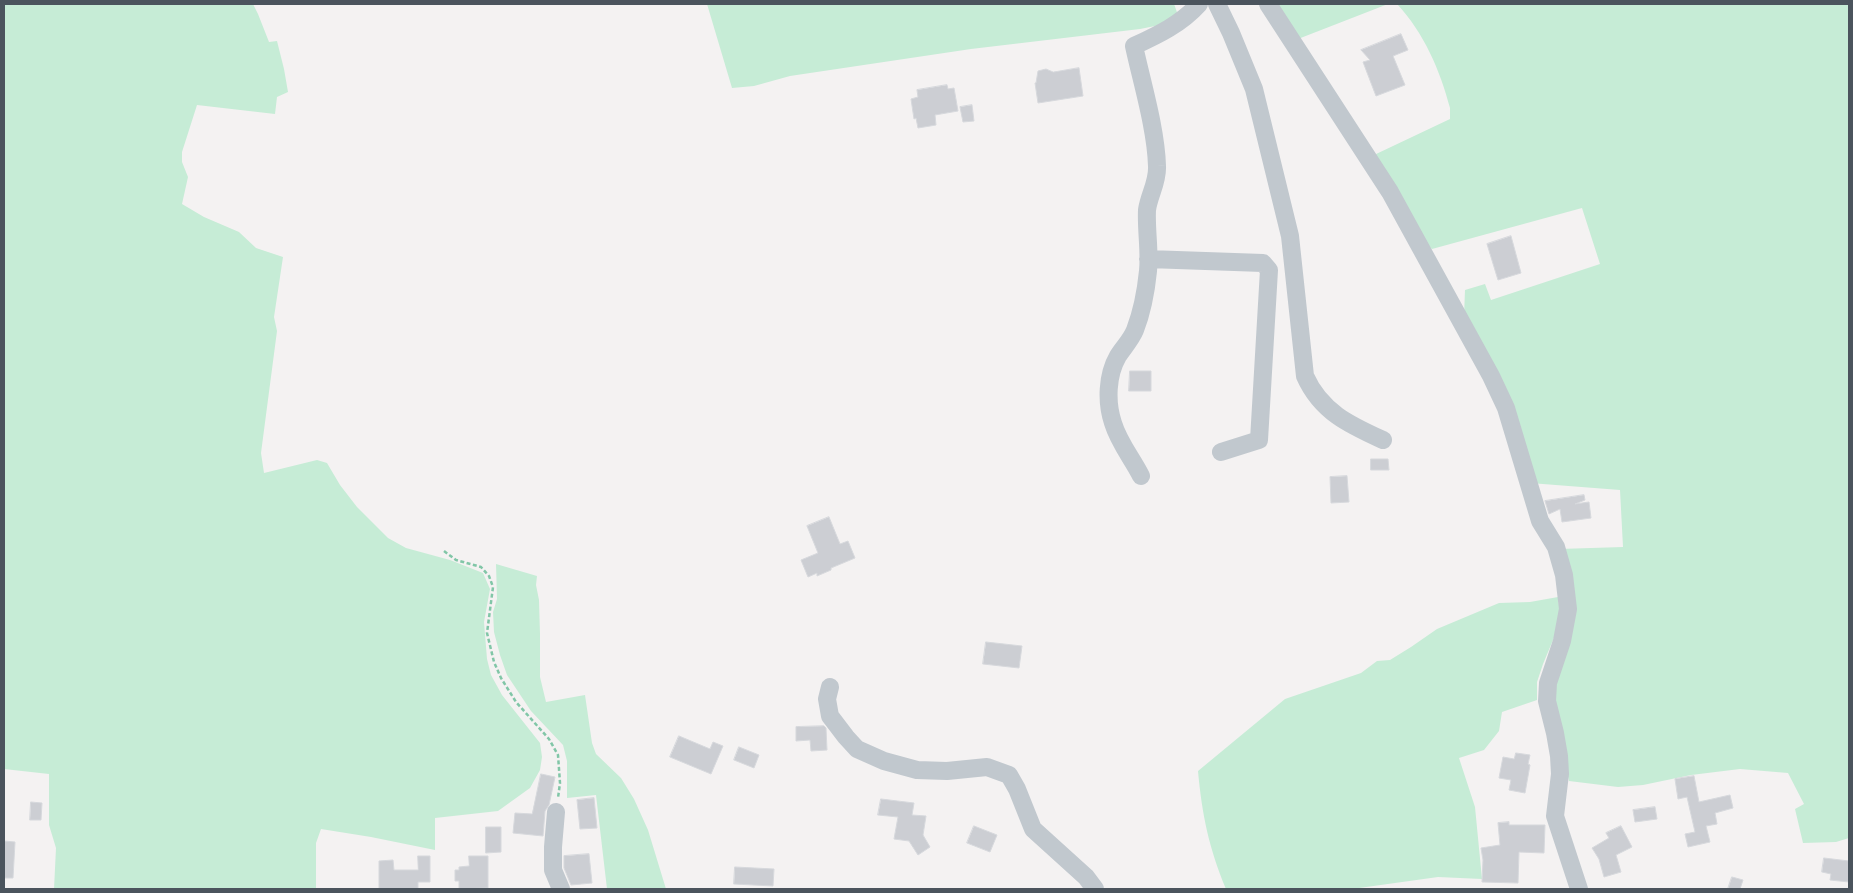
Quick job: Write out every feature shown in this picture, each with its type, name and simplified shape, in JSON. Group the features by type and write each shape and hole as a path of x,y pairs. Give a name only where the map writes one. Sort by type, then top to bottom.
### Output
{"street":[{"path":"1141,476 1124,449 1114,428 1110,401 1112,367 1134,332 1143,302 1148,268 1148,208 1156,183 1157,167 1152,131 1134,46 1163,33 1190,14 1199,4"},
{"path":"1216,4 1231,32 1254,89 1290,236 1305,376 1311,389 1320,401 1347,423 1384,440"},
{"path":"1268,4 1390,192 1491,376 1506,408 1540,521 1556,547 1564,575 1568,610 1562,641 1548,683 1547,700 1559,756 1560,774 1555,816 1579,889"},
{"path":"1148,259 1263,263 1269,270 1259,440 1221,452"},
{"path":"830,687 826,699 830,716 857,749 917,770 947,771 988,767 1009,775 1017,789 1033,829 1086,877 1095,889"},
{"path":"556,812 553,870 561,889"}],"path":[{"path":"444,552 456,560 481,567 489,576 493,587 487,632 494,662 501,678 516,702 549,739 558,755 560,783 556,812"}],"green space":[{"path":"4,4 253,4 269,42 277,41 288,92 277,97 275,114 197,105 182,152 182,162 188,177 182,204 204,217 239,232 256,248 283,257 274,317 277,331 261,453 264,473 317,460 327,463 340,485 357,507 388,538 406,548 450,560 483,573 490,589 484,622 487,659 491,675 502,695 540,743 542,757 540,770 530,788 498,811 435,818 435,850 321,829 316,843 316,889 54,889 56,848 49,825 49,774 4,769"},
{"path":"707,4 1174,4 1178,15 1165,24 1140,29 971,49 790,76 754,86 732,88"},
{"path":"1274,4 1388,4 1298,39"},
{"path":"1397,4 1849,4 1849,838 1836,842 1803,843 1795,809 1804,804 1788,773 1740,769 1691,775 1643,785 1618,787 1569,781 1552,697 1565,649 1559,549 1623,547 1620,490 1530,483 1464,317 1465,290 1485,284 1491,300 1600,264 1582,208 1432,249 1425,244 1374,155 1450,119 1450,108 1430,53 1407,15"},
{"path":"496,564 537,576 540,677 546,702 585,695 592,743 596,754 621,778 634,799 648,830 666,889 607,889 596,795 567,798 567,761 563,745 531,711 507,675 500,655 494,632 493,612 497,599"},
{"path":"1558,597 1560,614 1558,628 1537,682 1537,700 1502,712 1499,731 1484,750 1459,758 1475,807 1482,879 1438,877 1352,889 1226,889 1207,831 1198,771 1285,699 1361,673 1377,661 1390,660 1437,629 1499,603 1530,602"}],"building":[{"path":"1401,34 1408,50 1393,56 1405,85 1376,96 1363,62 1370,60 1361,50"},
{"path":"1079,68 1083,96 1038,103 1035,83 1038,71 1046,69 1053,72"},
{"path":"947,85 948,89 954,88 958,111 935,115 936,125 918,128 916,118 914,119 911,99 918,97 917,90"},
{"path":"972,105 974,121 963,122 960,107"},
{"path":"1511,236 1521,273 1498,280 1487,244"},
{"path":"1130,371 1151,371 1151,391 1129,391"},
{"path":"1371,459 1388,459 1389,470 1371,470"},
{"path":"1347,476 1349,502 1331,503 1330,477"},
{"path":"1584,495 1585,500 1575,504 1589,502 1591,518 1562,522 1560,509 1549,514 1545,501"},
{"path":"829,517 840,544 848,541 855,558 817,576 817,573 808,577 801,560 818,553 807,526"},
{"path":"986,642 1022,646 1019,668 983,664"},
{"path":"824,726 826,728 827,750 811,751 810,740 796,741 796,727"},
{"path":"679,736 710,749 713,742 723,746 711,774 670,757"},
{"path":"739,747 759,755 754,768 734,760"},
{"path":"1516,753 1530,755 1525,793 1509,790 1511,780 1499,778 1503,757 1514,759"},
{"path":"541,774 555,777 549,805 545,811 543,836 513,833 515,813 532,814"},
{"path":"1694,776 1699,802 1730,795 1733,808 1715,813 1717,824 1706,826 1710,842 1688,847 1685,834 1695,832 1687,797 1678,799 1675,779"},
{"path":"594,798 597,828 580,829 577,800"},
{"path":"881,799 914,803 912,815 926,816 923,835 930,847 918,855 909,841 894,839 898,817 878,815"},
{"path":"31,802 42,803 41,820 30,820"},
{"path":"1655,807 1657,819 1635,822 1633,810"},
{"path":"1509,822 1509,825 1545,825 1544,853 1519,852 1518,883 1482,882 1483,860 1481,848 1500,845 1498,823"},
{"path":"974,826 997,835 990,852 967,843"},
{"path":"1621,826 1632,847 1616,855 1621,872 1604,877 1599,859 1592,848 1609,838 1606,833"},
{"path":"486,827 501,827 501,852 486,853"},
{"path":"4,841 15,842 13,878 4,878"},
{"path":"589,854 592,883 571,885 564,868 564,856"},
{"path":"418,856 430,856 430,882 418,882 418,889 379,889 379,861 393,860 394,870 418,870"},
{"path":"469,856 488,856 488,888 459,889 459,881 455,881 455,870 459,870 459,867 469,866"},
{"path":"1824,858 1849,861 1849,882 1830,880 1831,874 1822,872"},
{"path":"735,867 774,869 773,886 734,884"},
{"path":"1732,877 1743,880 1740,889 1728,889"}]}
